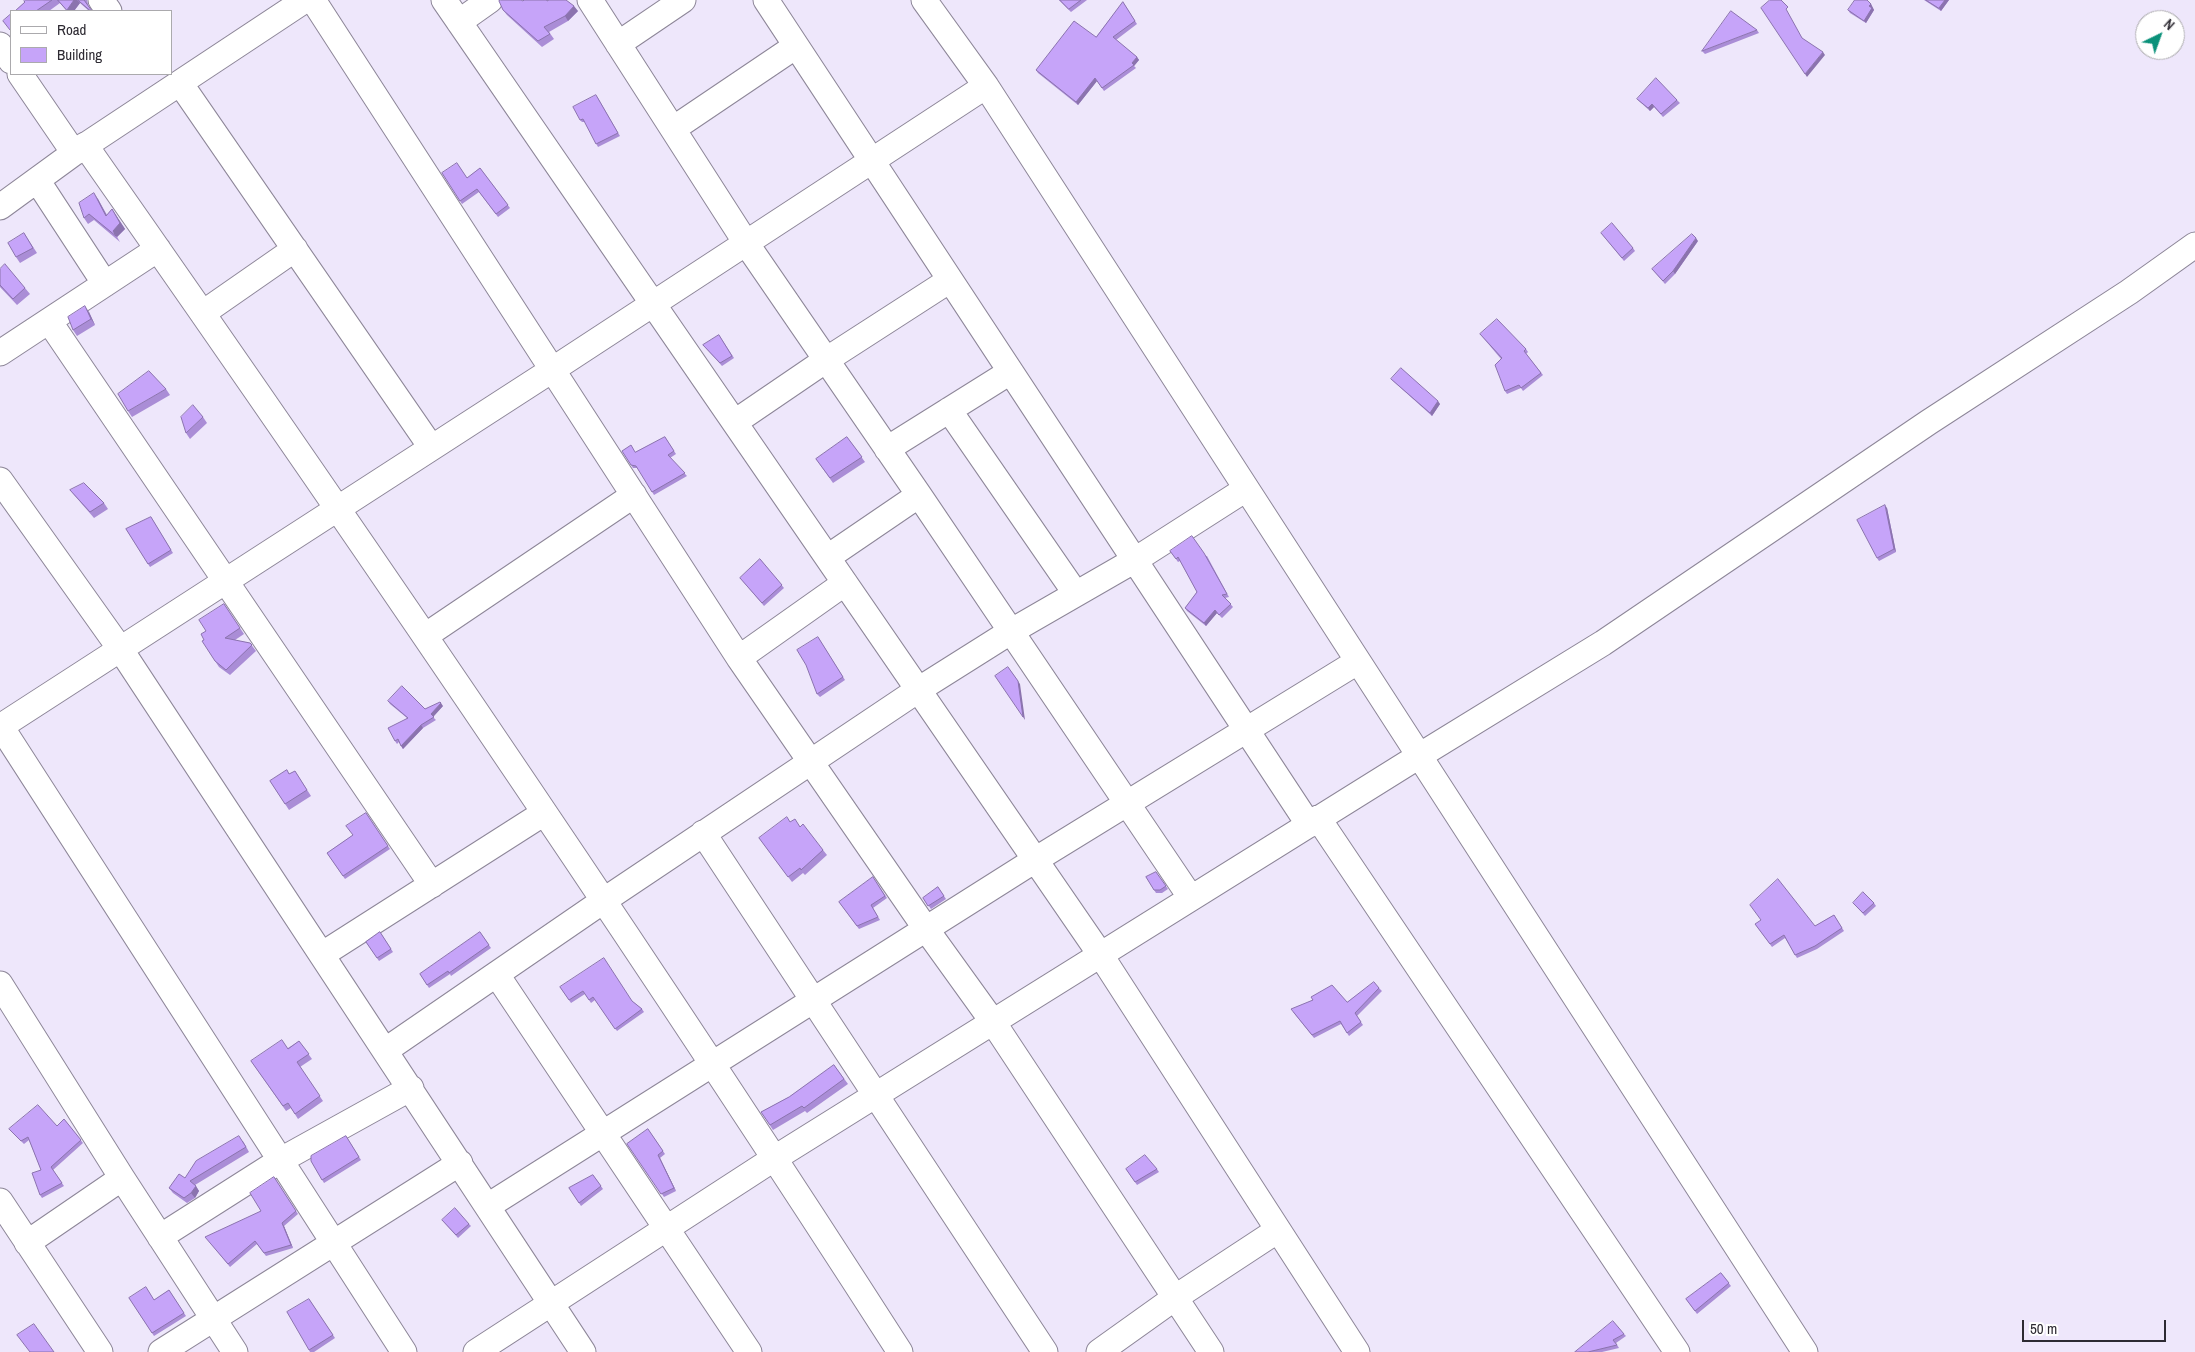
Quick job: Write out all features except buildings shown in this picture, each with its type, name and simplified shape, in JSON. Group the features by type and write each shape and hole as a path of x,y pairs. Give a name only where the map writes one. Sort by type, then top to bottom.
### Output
{"street":[{"path":"0,207 168,82 276,8 305,0"},
{"path":"313,0 740,658 926,929 993,1022 1211,1352"},
{"path":"444,0 1100,954 1356,1352"},
{"path":"459,22 490,0"},
{"path":"590,0 746,243 1191,898"},
{"path":"618,44 683,0"},
{"path":"766,0 870,161 1247,730 1314,822 1677,1352"},
{"path":"924,0 986,86 1805,1352"},
{"path":"0,45 10,60"},
{"path":"672,129 796,46"},
{"path":"21,75 158,249 338,507 775,1158 900,1352"},
{"path":"168,82 295,249 431,447"},
{"path":"404,1352 0,726 121,650 986,86"},
{"path":"37,180 105,284"},
{"path":"476,1352 550,1302 775,1158 1418,756 1603,643 1929,422 2129,292 2195,245"},
{"path":"0,353 158,249"},
{"path":"202,313 295,249"},
{"path":"735,422 826,360 950,280"},
{"path":"48,321 432,884"},
{"path":"887,449 1010,372"},
{"path":"949,410 1076,594"},
{"path":"0,480 121,650 583,1352"},
{"path":"386,1050 498,975 603,900 918,690 1010,632 1136,560 1246,489"},
{"path":"425,636 634,495"},
{"path":"828,557 919,495"},
{"path":"740,658 845,583"},
{"path":"488,1206 815,1001 1035,860 1357,662"},
{"path":"322,954 544,813"},
{"path":"704,833 1045,1352"},
{"path":"498,975 749,1352"},
{"path":"0,984 160,1238 235,1352"},
{"path":"160,1238 281,1160 411,1088"},
{"path":"161,1352 460,1163"},
{"path":"27,1243 122,1178"},
{"path":"0,1201 100,1352"},
{"path":"1099,1352 1278,1230"}]}
